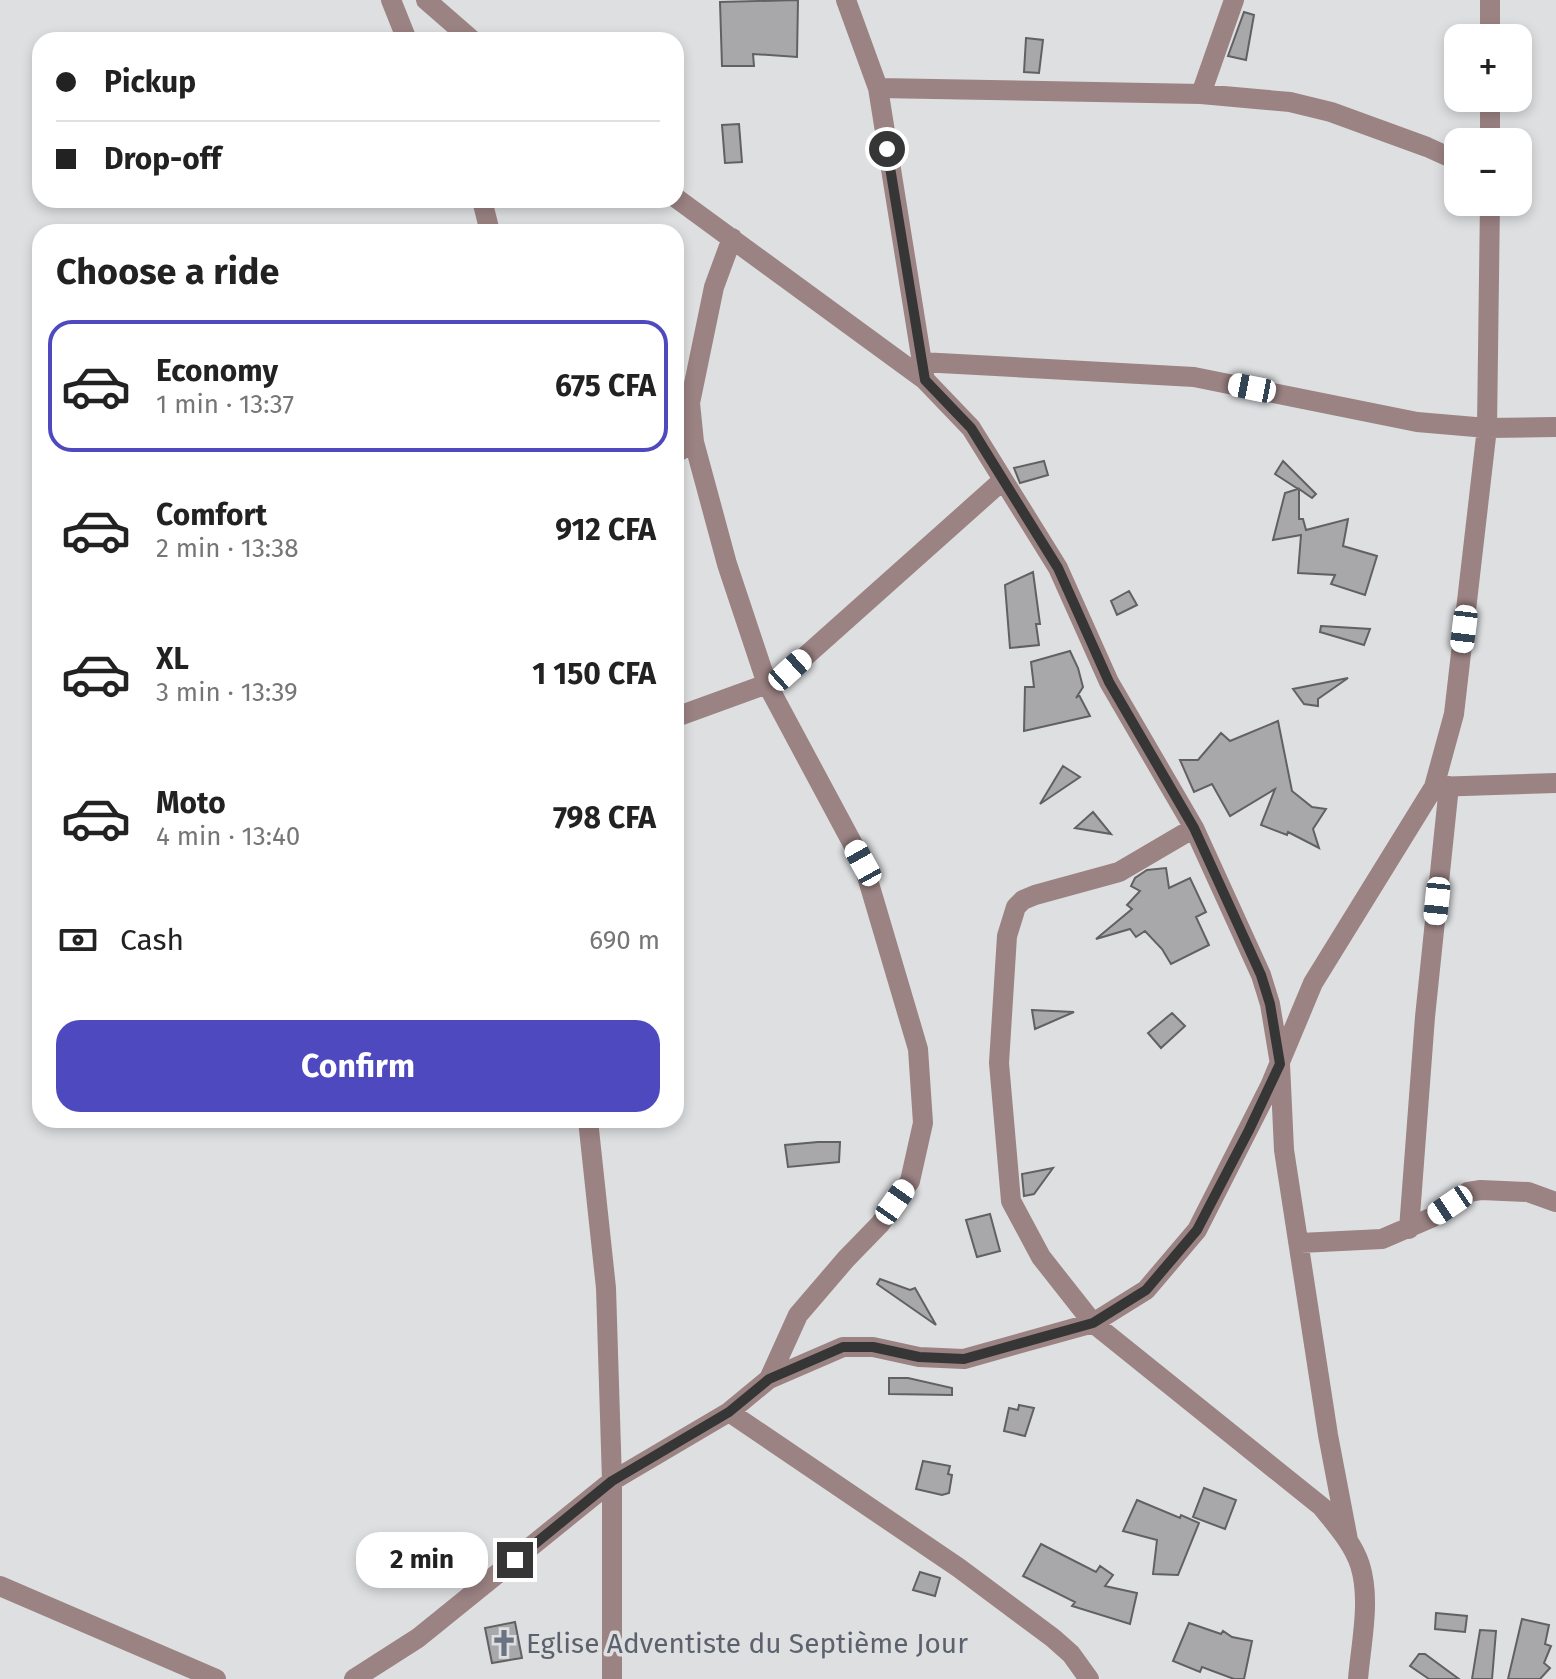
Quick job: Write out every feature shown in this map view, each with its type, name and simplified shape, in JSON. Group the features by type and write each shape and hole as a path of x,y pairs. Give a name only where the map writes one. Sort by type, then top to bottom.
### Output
{"street":[{"path":"391,0 404,32"},
{"path":"426,0 463,32"},
{"path":"846,0 878,88 923,371"},
{"path":"1201,94 1234,0"},
{"path":"1490,0 1490,24"},
{"path":"878,88 1201,94 1290,102 1331,112 1444,155"},
{"path":"684,204 923,371 971,428 1058,568 1109,682 1194,828 1261,975 1270,1004 1280,1064 1284,1150 1328,1435 1348,1540"},
{"path":"1409,1229 1442,786 1454,714 1487,428 1490,216"},
{"path":"732,238 714,287 690,403 694,442 727,564 767,684 863,863 918,1049 923,1123 910,1181 880,1224 798,1315 769,1379"},
{"path":"923,371 1194,377 1417,422 1487,428 1556,427"},
{"path":"684,448 694,442"},
{"path":"684,714 767,684 790,670 1003,480"},
{"path":"1442,786 1556,783"},
{"path":"354,1679 418,1638 612,1481 729,1412 769,1379 843,1347 873,1347 919,1357 964,1359 1093,1323 1146,1290 1197,1230 1280,1064 1313,983 1442,786"},
{"path":"1194,828 1119,872 1023,900 1016,907 1007,936 999,1063 1011,1201 1041,1257 1093,1323 1322,1507 1348,1540 1360,1565 1365,1598 1358,1679"},
{"path":"589,1128 606,1288 612,1481 612,1679"},
{"path":"1300,1243 1382,1239 1433,1217 1468,1192 1528,1192 1556,1202"},
{"path":"729,1412 959,1568 1071,1654 1089,1679"},
{"path":"0,1586 216,1679"}],"building":[{"path":"798,0 797,57 753,54 754,66 722,66 720,2"},
{"path":"1244,12 1254,15 1246,60 1228,56"},
{"path":"1026,38 1043,40 1039,73 1024,72"},
{"path":"739,124 742,162 725,163 722,125"},
{"path":"1044,461 1048,475 1020,483 1014,468"},
{"path":"1283,461 1316,494 1312,498 1299,489 1299,519 1303,519 1306,530 1348,519 1343,546 1377,556 1365,595 1331,584 1335,575 1298,573 1301,535 1273,540 1285,493 1298,489 1275,474"},
{"path":"1033,572 1040,624 1036,624 1039,645 1010,648 1005,585"},
{"path":"1129,591 1137,605 1117,615 1111,601"},
{"path":"1321,626 1370,629 1364,645 1320,632"},
{"path":"1070,651 1083,687 1076,698 1079,695 1090,716 1024,731 1025,687 1034,687 1031,662"},
{"path":"1348,678 1318,699 1318,706 1304,704 1293,689"},
{"path":"1278,721 1292,791 1312,807 1326,809 1313,829 1319,848 1288,832 1287,835 1261,825 1275,789 1230,816 1212,784 1194,792 1180,760 1198,760 1221,733 1230,741"},
{"path":"1063,766 1080,777 1040,804"},
{"path":"1093,812 1111,834 1075,828"},
{"path":"1166,868 1169,888 1190,878 1206,912 1196,917 1209,945 1171,964 1145,931 1136,937 1130,929 1096,939 1132,909 1127,905 1140,891 1131,886 1135,878 1147,870"},
{"path":"1032,1010 1074,1012 1035,1029"},
{"path":"1172,1013 1185,1026 1161,1048 1148,1033"},
{"path":"840,1142 839,1162 788,1167 785,1145"},
{"path":"1053,1168 1034,1194 1024,1196 1022,1174"},
{"path":"990,1214 1000,1251 977,1257 966,1220"},
{"path":"880,1279 910,1290 915,1288 936,1325 877,1284"},
{"path":"889,1378 908,1378 952,1388 952,1395 889,1394"},
{"path":"1019,1405 1034,1408 1025,1436 1004,1431 1009,1408 1018,1410"},
{"path":"923,1461 950,1466 949,1493 942,1495 916,1489"},
{"path":"1204,1488 1236,1500 1225,1529 1193,1517"},
{"path":"1137,1500 1199,1523 1178,1575 1153,1574 1157,1540 1123,1531"},
{"path":"1041,1544 1096,1572 1100,1566 1113,1575 1105,1586 1137,1593 1130,1624 1072,1606 1075,1602 1023,1576"},
{"path":"920,1572 940,1578 935,1596 913,1590"},
{"path":"1436,1613 1467,1616 1465,1632 1435,1629"},
{"path":"1522,1619 1549,1625 1545,1644 1551,1646 1544,1663 1550,1668 1540,1679 1508,1679"},
{"name":"Eglise Adventiste du Septième Jour","path":"515,1622 522,1658 492,1663 485,1628"},
{"path":"1189,1623 1252,1641 1244,1679 1234,1679 1202,1667 1200,1672 1173,1661"},
{"path":"1480,1630 1496,1631 1492,1679 1472,1679"},
{"path":"1419,1654 1425,1654 1459,1679 1429,1679 1410,1666"}],"place":[{"name":"Eglise Adventiste du Septième Jour","path":"504,1643"}],"route":[{"path":"515,1560 612,1481 729,1412 769,1379 843,1347 873,1347 919,1357 964,1359 1093,1323 1146,1290 1197,1230 1280,1064 1270,1004 1261,975 1194,828 1109,682 1058,568 971,428 925,380 887,149"}]}
